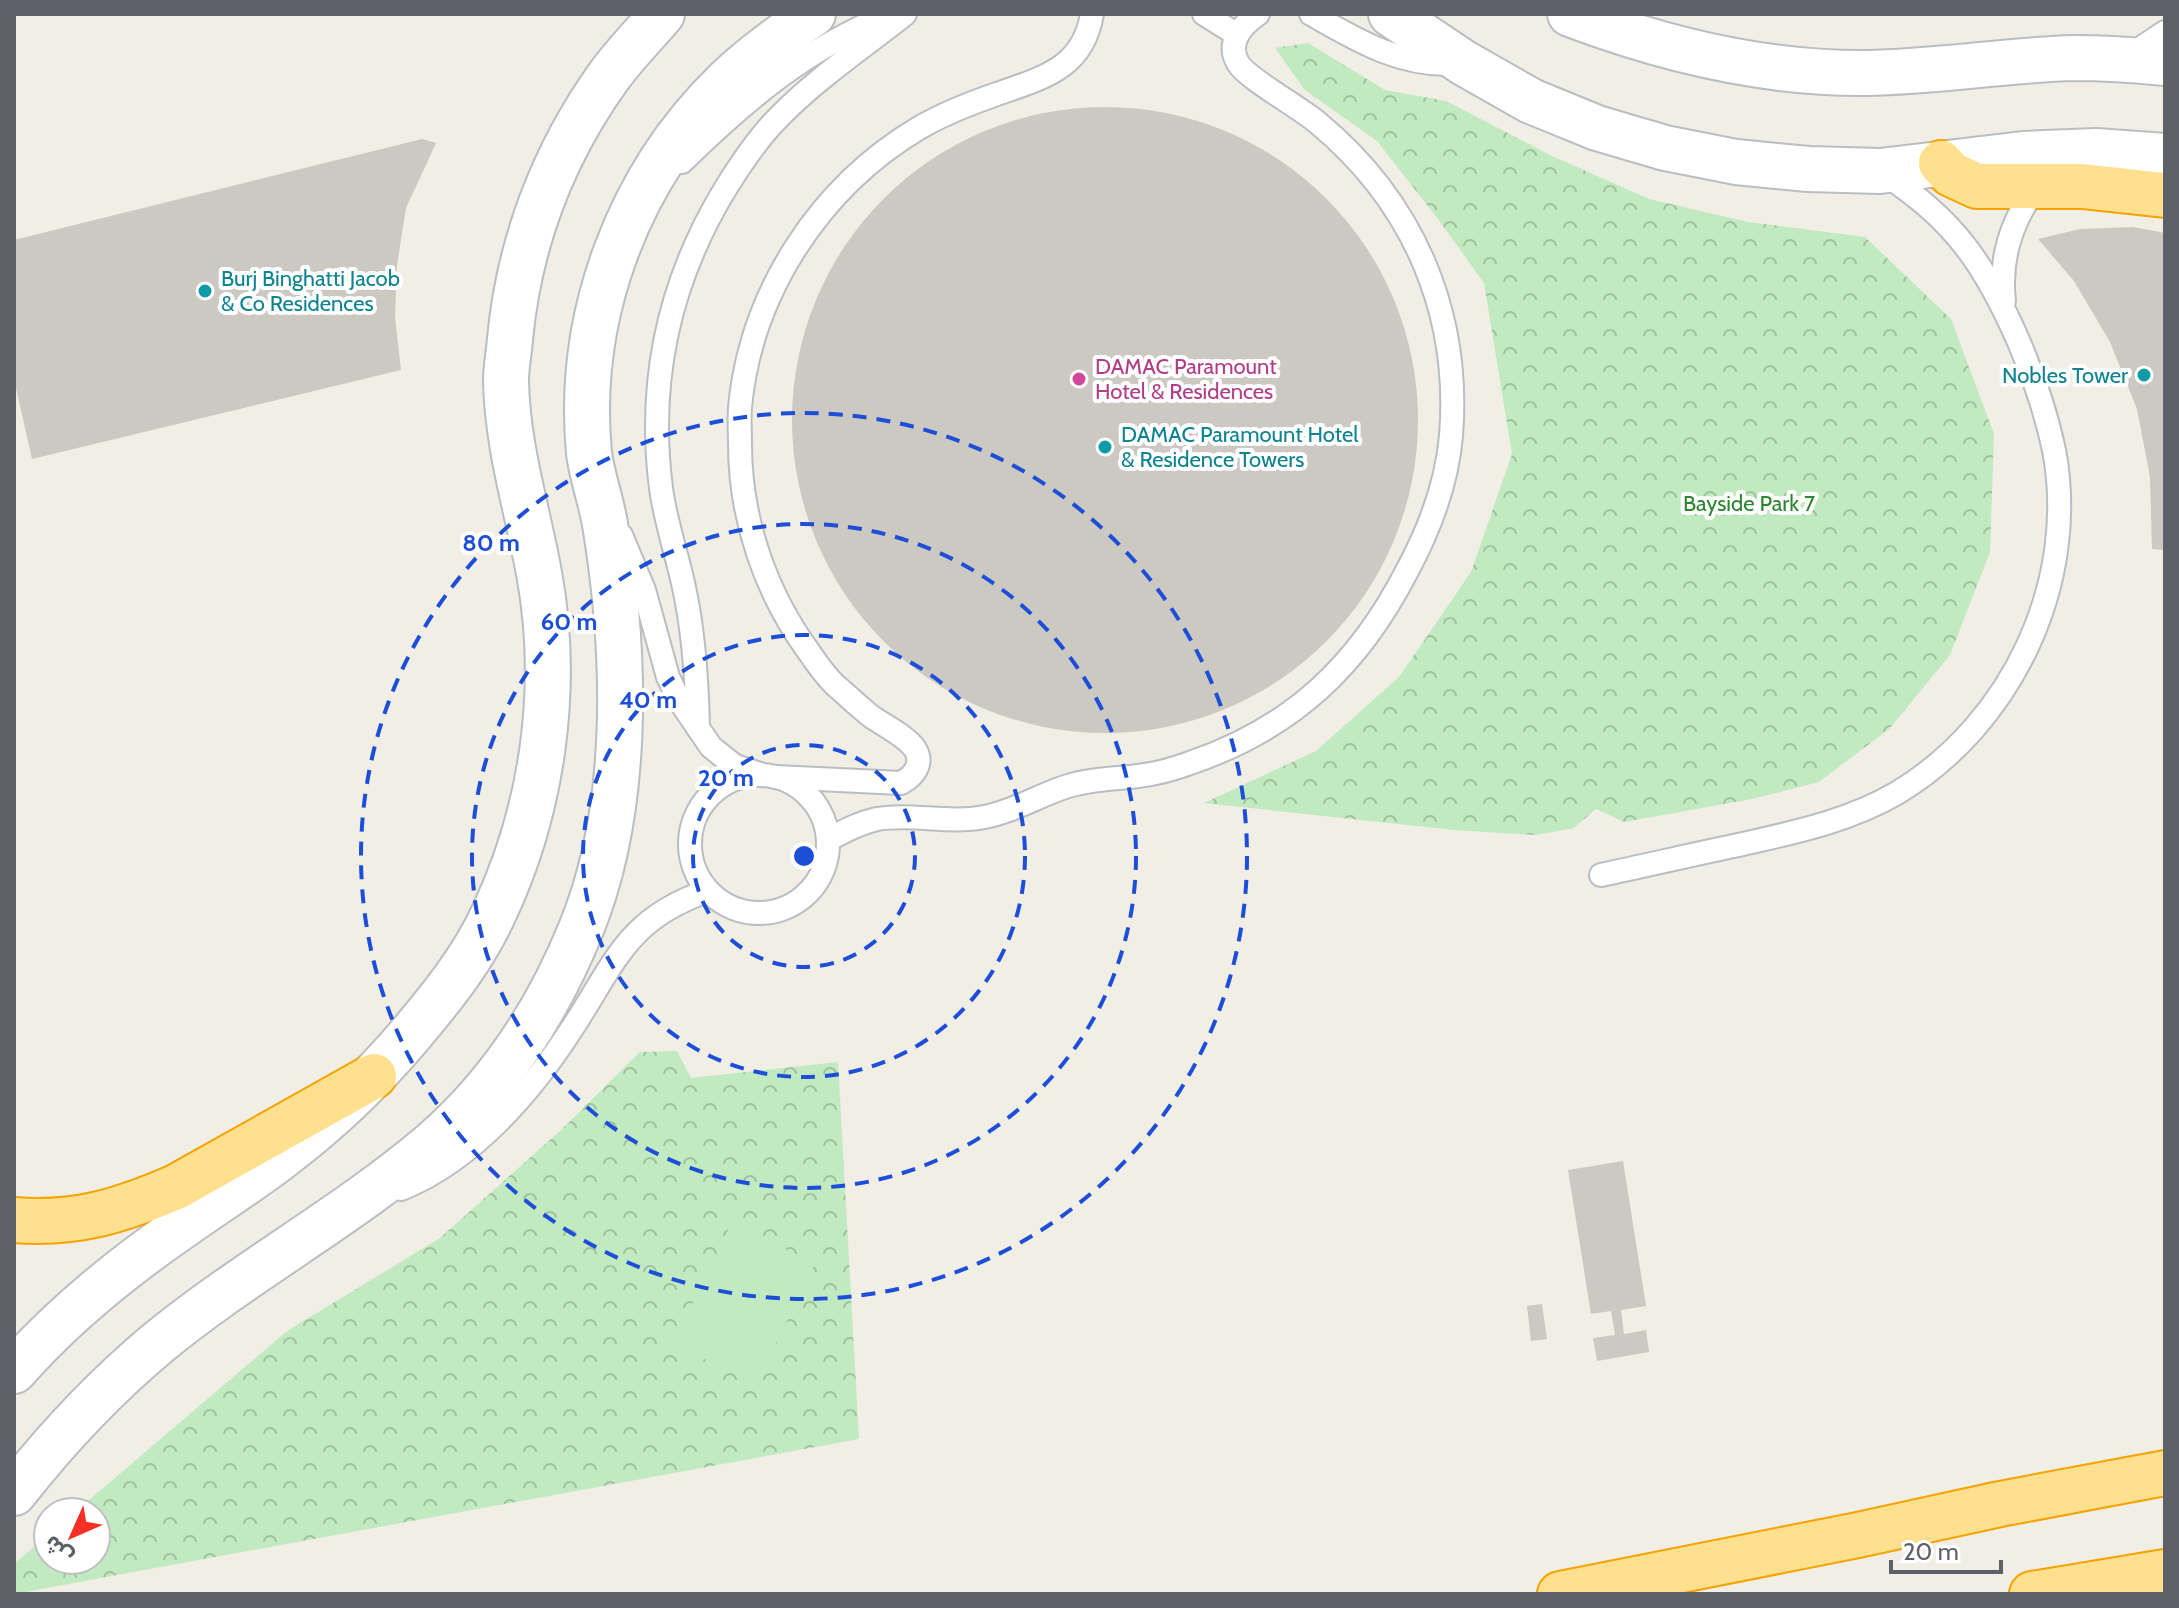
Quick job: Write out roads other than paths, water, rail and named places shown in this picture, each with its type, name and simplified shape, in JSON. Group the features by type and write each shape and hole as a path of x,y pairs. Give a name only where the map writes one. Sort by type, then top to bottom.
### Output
{"highway":[{"path":"1941,163 1951,174 1977,186 2109,188 2165,195"},
{"path":"14,1220 44,1223 78,1219 143,1201 176,1187 374,1076"},
{"path":"1560,1594 2165,1473"},
{"path":"2032,1594 2165,1572"}],"street":[{"path":"14,1371 79,1306 111,1279 281,1158 329,1119 374,1076 466,966 499,901 516,861 532,805 543,748 548,690 540,574 513,457 506,379 514,298 534,219 566,144 610,74 662,14"},
{"path":"14,1493 45,1454 100,1396 159,1342 393,1175 435,1141 473,1104 507,1063 537,1019 563,972 584,924 596,885 612,821 618,767 620,714 613,584 604,520 589,456 587,393 594,330 609,269 633,210 659,163 691,119 728,80 769,45 813,14"},
{"path":"1391,14 1464,63 1531,101 1597,128 1665,148 1736,162 1808,169 1880,171 2023,154 2096,151 2165,156"},
{"path":"1570,14 1672,48 1736,61 1800,69 1865,73 2072,58 2145,61"}],"lane":[{"path":"633,210 762,88 837,39 891,14"},
{"path":"698,728 692,631 662,493 656,442 664,341 677,292 695,245 719,200 760,138 813,86 905,14"},
{"path":"589,456 644,590 668,677 679,700 711,747 735,766 769,776 802,790 812,800 826,825 827,855 816,884 806,896 779,911 748,913 733,909 707,891 699,879 690,851 690,836 699,808 719,787 732,780 769,776 901,783 911,778 917,769 918,758 914,747 826,677 792,630 766,579 749,523 740,466 740,408 750,351 769,297 796,246 831,199 873,160 921,127 1054,72 1076,53 1092,14"},
{"path":"1204,14 1236,34"},
{"path":"828,840 852,827 878,819 958,820 986,817 1065,787 1141,776 1188,764 1232,747 1274,724 1313,696 1347,662 1377,625 1423,541 1441,491 1451,438 1452,384 1446,332 1432,280 1410,231 1381,186 1346,146 1305,112 1242,70 1235,60 1233,47 1236,34 1258,14"},
{"path":"1311,14 1389,55 1426,63 1464,63"},
{"path":"2145,61 2165,32"},
{"path":"1601,875 1816,827 1857,813 1897,793 1933,767 1966,737 1994,703 2018,666 2037,626 2050,584 2057,540 2058,496 2054,452 2040,396 2005,310 1966,244 1911,191 1880,171"},
{"path":"2005,310 2002,288 2007,245 2024,204 2037,186"},
{"path":"350,1205 414,1183 466,1151 496,1123 549,1062 616,956 634,934 680,900 707,891"}],"place":[{"name":"Burj Binghatti Jacob & Co Residences","path":"205,291"},
{"name":"Nobles Tower","path":"2144,375"},
{"name":"DAMAC Paramount Hotel & Residences","path":"1079,379"},
{"name":"DAMAC Paramount Hotel & Residence Towers","path":"1105,447"}],"park label":[{"name":"Bayside Park 7","path":"1749,503"}]}
